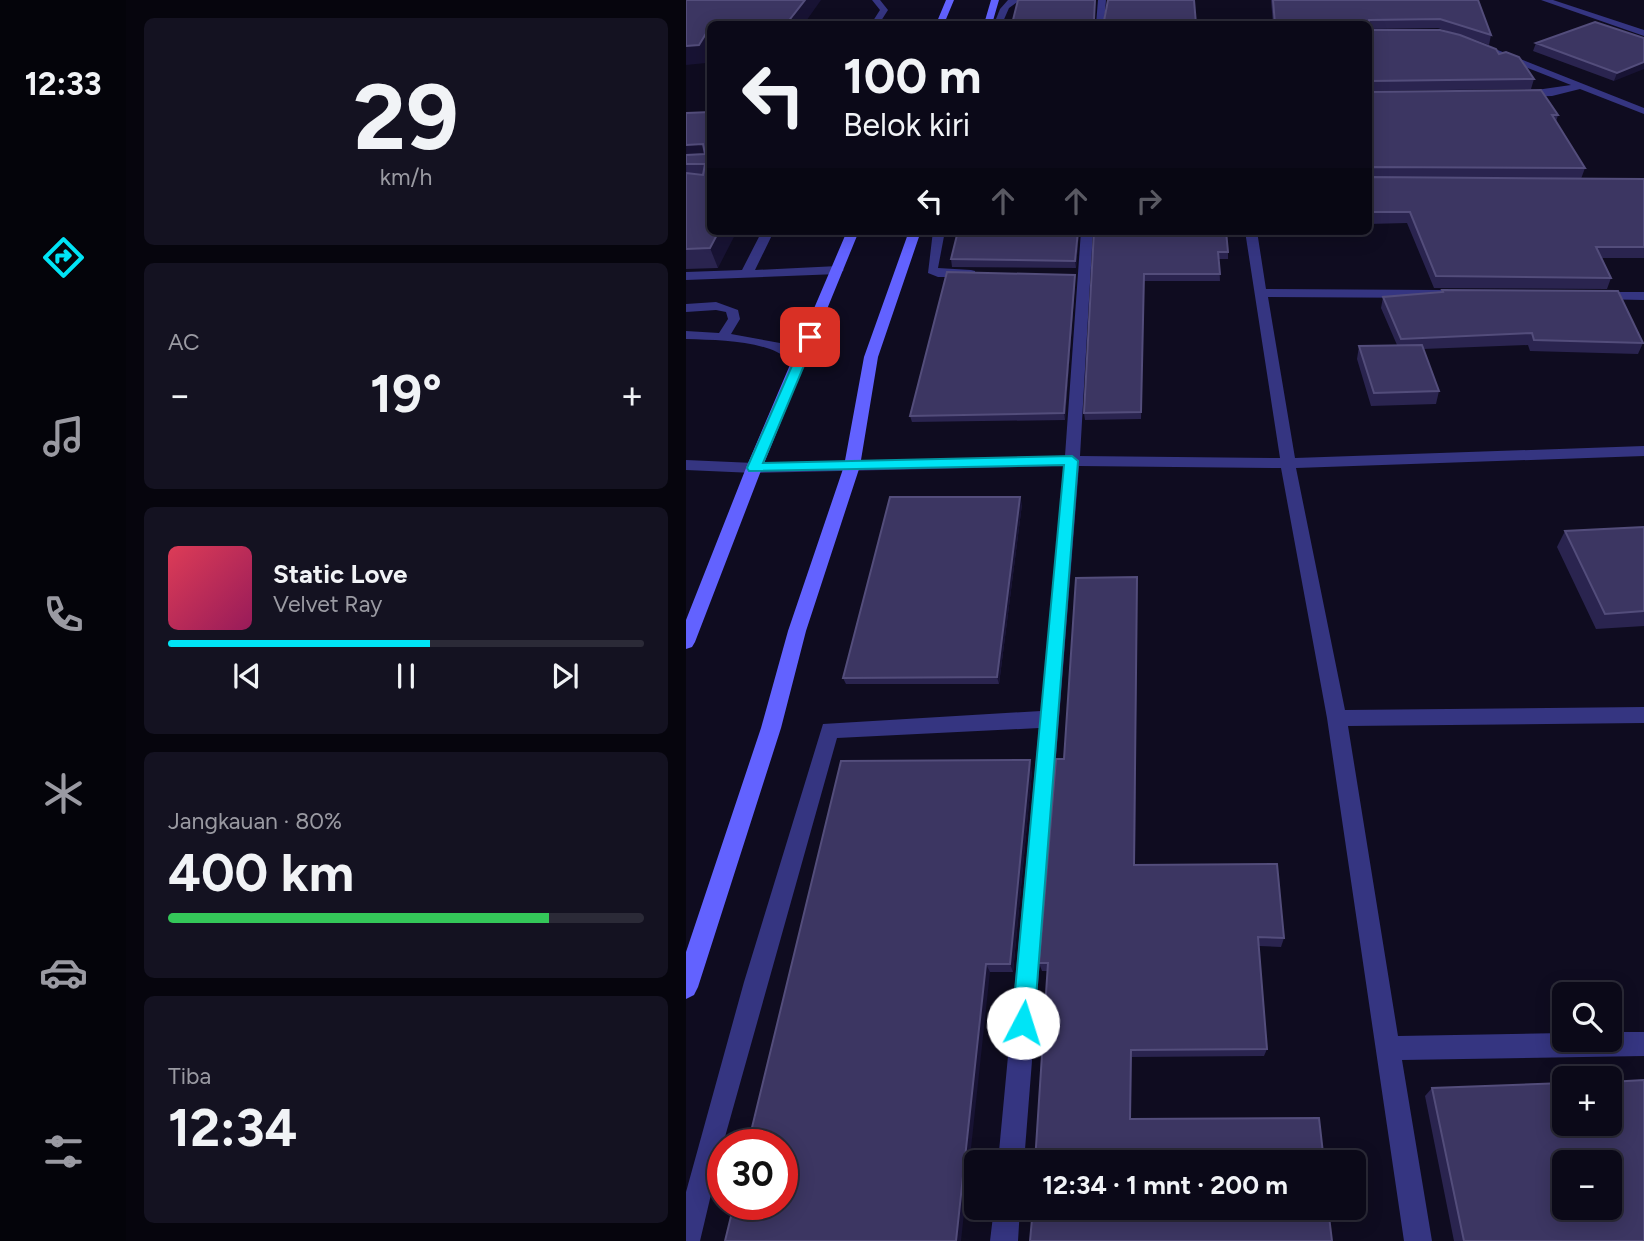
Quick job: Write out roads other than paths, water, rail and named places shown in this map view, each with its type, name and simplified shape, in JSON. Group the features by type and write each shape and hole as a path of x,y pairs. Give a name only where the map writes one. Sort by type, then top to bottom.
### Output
{"main road":[{"path":"941,21 950,0"},
{"path":"989,21 995,0"},
{"path":"686,642 754,468 851,235"},
{"path":"686,987 771,728 797,631 852,466 871,357 914,235"}],"street":[{"path":"876,0 884,10 878,21"},
{"path":"1100,21 1102,0"},
{"path":"1545,0 1644,33"},
{"path":"1001,21 1012,1"},
{"path":"1462,40 1644,111"},
{"path":"1507,95 1552,93 1580,86"},
{"path":"746,275 766,235"},
{"path":"938,235 932,270 939,273 991,274"},
{"path":"1012,1150 1072,461 1077,275 1086,235"},
{"path":"1252,235 1288,463 1336,718 1418,1241"},
{"path":"686,276 838,270"},
{"path":"1262,293 1450,294"},
{"path":"1580,295 1644,296"},
{"path":"686,308 716,306 732,310 734,319 723,337"},
{"path":"686,335 723,337 788,350 801,359"},
{"path":"686,465 754,468 1072,461 1288,463 1644,451"},
{"path":"1336,718 1644,715"},
{"path":"687,1241 757,982 830,730 1050,719"},
{"path":"1389,1048 1644,1044"},
{"path":"1004,1241 1006,1220"}]}
